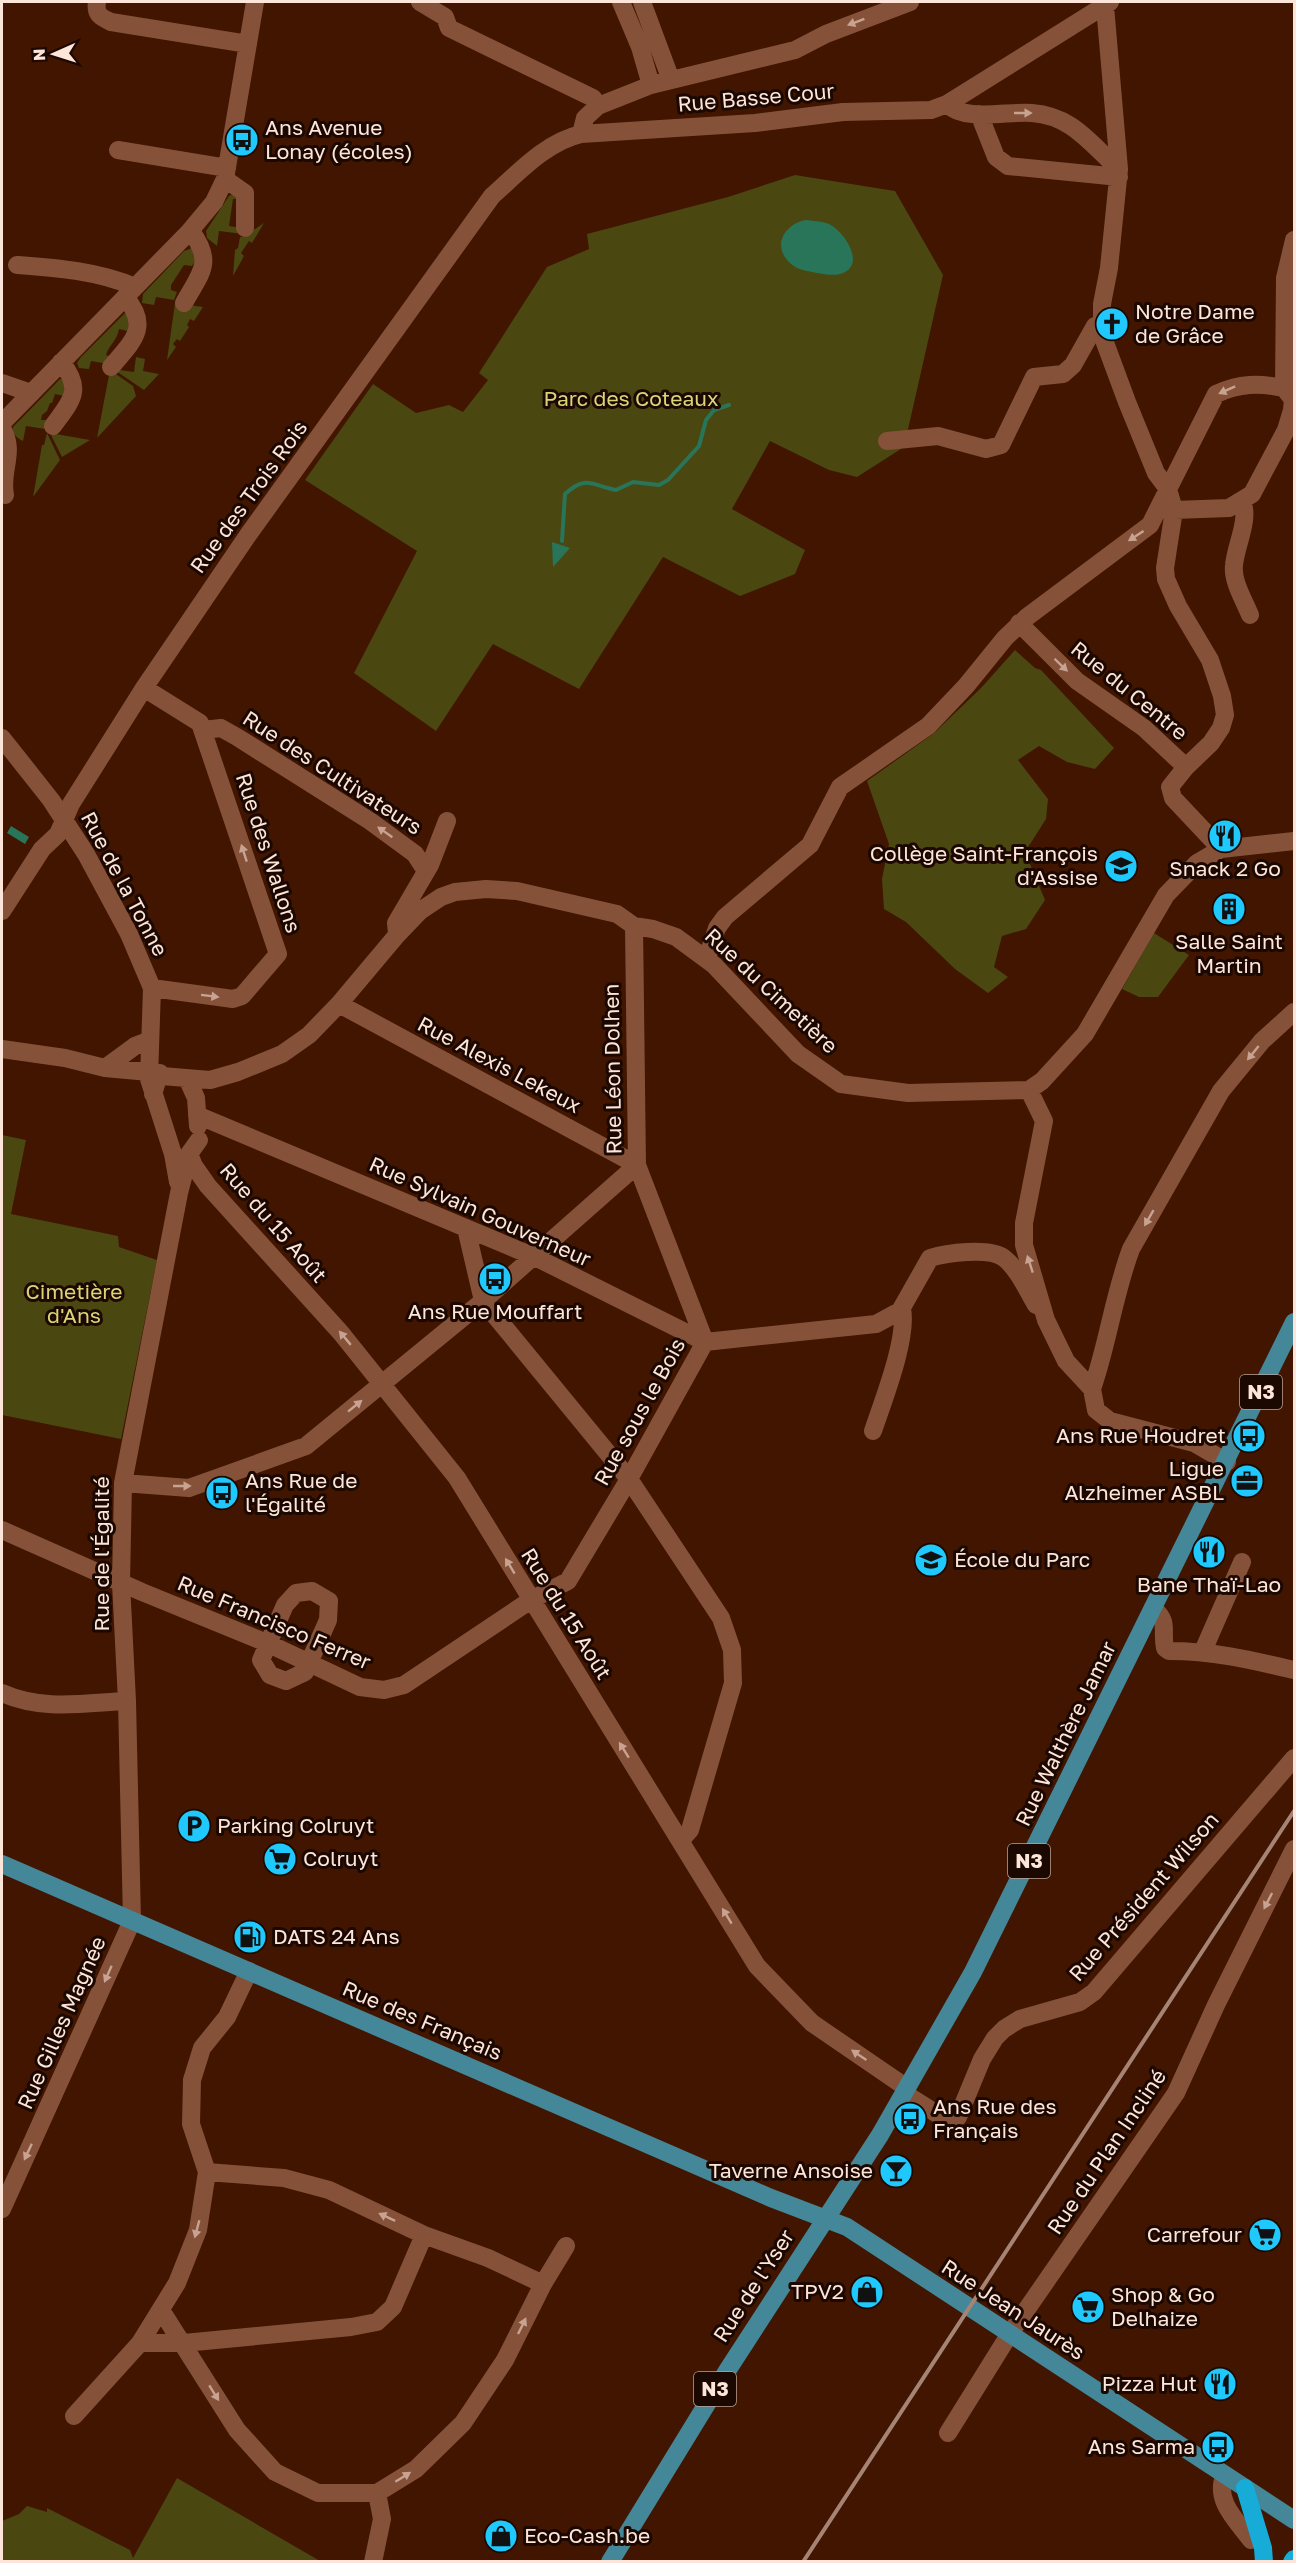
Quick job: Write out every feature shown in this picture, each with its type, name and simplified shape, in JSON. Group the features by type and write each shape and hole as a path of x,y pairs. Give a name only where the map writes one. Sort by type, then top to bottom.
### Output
{"highway":[{"path":"1245,2488 1263,2548 1264,2562"}],"main road":[{"name":"Rue Walthère Jamar","path":"825,2219 906,2091 973,1972 1227,1462 1294,1322"},
{"name":"Rue des Français","path":"2,1864 771,2199 825,2219"},
{"name":"Rue Jean Jaurès","path":"825,2219 847,2228 1294,2520"},
{"name":"Rue de l'Yser","path":"610,2562 720,2380 825,2219"}],"street":[{"path":"97,2 96,9 100,17 111,22 248,45"},
{"path":"2,423 191,231 214,202 226,173 255,2"},
{"path":"420,2 445,17 449,28 593,98 598,106"},
{"path":"621,2 640,47 651,85"},
{"path":"642,2 671,80"},
{"path":"574,135 585,118 598,106 651,85 795,50 826,34 910,2"},
{"path":"1108,4 1119,173 1109,268 1102,304 1104,340 1156,473 1168,489 1174,510 1166,579 1178,606 1210,660 1225,715 1218,734 1170,787 1173,798 1221,849"},
{"name":"Rue Basse Cour","path":"574,135 756,123 843,112 931,110 947,104 1108,4"},
{"path":"947,104 954,111 979,114 1030,113 1054,116 1078,131 1119,173"},
{"path":"979,114 996,156 1008,166 1119,173"},
{"name":"Rue des Trois Rois","path":"2,911 42,849 58,834 63,818 144,688 248,535 492,196 542,153 574,135"},
{"path":"118,150 226,173 245,193 245,228"},
{"path":"184,303 202,270 204,260 204,251 191,231"},
{"path":"1174,510 1229,508 1252,494 1279,445 1292,410 1285,278 1294,240"},
{"path":"17,265 62,268 116,279 130,292 137,314 137,331 133,340 111,367"},
{"path":"887,441 938,436 986,449 1001,445 1034,377 1063,374 1073,365 1095,327 1102,324"},
{"path":"53,426 72,399 75,389 71,373 61,362"},
{"path":"2,383 31,393"},
{"path":"707,958 717,928 725,917 810,845 840,787 928,726 966,686 1019,623 1150,525 1216,394 1236,385 1271,385 1291,395"},
{"path":"2,428 9,446 3,486 5,495"},
{"path":"1242,500 1246,510 1233,566 1234,577 1250,615"},
{"name":"Rue du Centre","path":"1019,623 1077,681 1144,728 1186,767"},
{"path":"144,688 200,723 203,730"},
{"name":"Rue des Cultivateurs","path":"203,730 221,728 246,742 406,847 415,854 426,871"},
{"name":"Rue des Wallons","path":"152,988 233,999 242,996 278,954 203,730"},
{"name":"Rue de la Tonne","path":"2,738 63,818 129,934 152,988 148,1071"},
{"path":"396,935 396,923 426,871 447,821"},
{"path":"1046,1320 1024,1245 1024,1223 1044,1121 1029,1090 1042,1081 1085,1034 1166,895 1197,862 1221,849 1294,841"},
{"name":"Rue du Cimetière","path":"187,1078 210,1080 238,1072 282,1054 309,1035 339,1004 396,935 420,911 441,897 455,892 486,889 517,891 617,914 634,926 653,929 676,938 707,958 798,1054 841,1084 908,1093 1029,1090"},
{"name":"Rue Léon Dolhen","path":"634,926 637,1165 705,1342"},
{"name":"Rue Alexis Lekeux","path":"339,1004 637,1165"},
{"path":"1227,1462 1194,1443 1110,1421 1096,1410 1092,1389 1102,1360 1121,1275 1131,1249 1221,1091 1262,1041 1294,1012"},
{"path":"105,1068 135,1046 148,1041"},
{"path":"2,1049 65,1058 105,1068 148,1071 187,1078 196,1106"},
{"name":"Rue de l'Égalité","path":"132,1921 127,1701 121,1583 123,1483 187,1149 153,1094 148,1071"},
{"path":"153,1094 157,1081 162,1076 169,1075"},
{"path":"187,1149 196,1106 210,1080"},
{"name":"Rue Sylvain Gouverneur","path":"196,1106 234,1131 535,1257 705,1342"},
{"path":"187,1149 234,1131"},
{"name":"Rue du 15 Août","path":"187,1149 194,1166 208,1186 341,1333 457,1478 757,1966 812,2023 906,2091"},
{"path":"123,1483 189,1488 306,1446 535,1257 637,1165"},
{"path":"179,1192 189,1186 208,1186"},
{"path":"466,1228 483,1301 629,1479 721,1618 732,1650 734,1670 732,1695 690,1830 681,1840"},
{"path":"873,1431 900,1345 904,1317 902,1309 930,1258 946,1253 977,1252 1002,1257 1015,1270 1046,1320 1066,1361 1092,1389"},
{"name":"Rue sous le Bois","path":"531,1600 568,1581 629,1479 705,1342 876,1324 889,1319 902,1309"},
{"name":"Rue Francisco Ferrer","path":"2,1530 121,1583 267,1643 360,1687 384,1690 404,1684 531,1600"},
{"path":"1203,1651 1242,1562"},
{"path":"312,1591 329,1601 328,1620 305,1671 286,1681 270,1675 261,1660 267,1643 285,1605 296,1593 312,1591"},
{"path":"1153,1608 1162,1616 1165,1624 1163,1633 1165,1648 1169,1651 1203,1651 1294,1670"},
{"path":"2,1693 14,1699 49,1706 127,1701"},
{"name":"Rue Président Wilson","path":"906,2091 945,2119 953,2120 961,2113 982,2059 995,2038 1011,2024 1080,2002 1094,1992 1294,1758"},
{"name":"Rue du Plan Incliné","path":"948,2433 1006,2332 1176,2092 1216,2005 1294,1849"},
{"name":"Rue Gilles Magnée","path":"2,2209 132,1921"},
{"path":"74,2416 140,2343 177,2283 198,2230 207,2172 191,2124 192,2080 202,2048 228,2018 249,1971"},
{"path":"207,2172 284,2178 329,2190 424,2235 488,2258 543,2284"},
{"path":"140,2343 184,2343 351,2327 377,2322 393,2307 424,2235"},
{"path":"161,2310 237,2430 275,2472 318,2493 377,2493 416,2469 463,2423 505,2360 543,2284 566,2246"},
{"path":"1225,2475 1221,2492 1225,2504 1251,2540"},
{"path":"373,2562 382,2519 377,2493"}],"green space":[{"name":"Parc des Coteaux","path":"795,175 895,191 943,275 904,447 857,477 829,470 770,441 732,509 805,550 795,574 740,596 663,557 579,689 493,644 436,731 354,673 417,551 305,480 373,384 416,413 449,405 463,412 488,380 479,373 547,267 589,249 587,234 728,197"},
{"path":"233,194 238,199 233,199 229,226 248,229 243,234 219,231 217,246 207,238 206,231 229,196"},
{"path":"264,223 252,243 249,241 241,253 244,256 233,276 235,250 238,248 240,237"},
{"path":"192,248 195,261 192,266 184,265 171,285 171,290 177,292 174,300 156,297 154,305 142,303 143,294 184,251"},
{"path":"175,303 203,307 194,321 190,319 187,325 189,327 180,341 177,339 173,344 176,347 167,360"},
{"path":"125,313 130,315 128,331 119,329 106,355 113,357 109,364 91,361 89,369 79,368 77,363 81,357"},
{"path":"136,357 145,359 143,371 159,374 144,390 113,369 134,372"},
{"path":"110,370 133,386 136,396 97,438"},
{"path":"60,379 66,380 64,396 55,394 52,403 42,415 41,420 48,420 45,429 26,426 23,441 19,439 14,434 13,427"},
{"path":"47,433 60,460 33,497 42,445 44,445"},
{"path":"50,433 90,440 62,457"},
{"path":"1015,650 1035,668 1041,670 1114,748 1095,769 1067,762 1039,746 1018,760 1048,799 1046,819 1025,852 1045,900 1026,929 1002,936 994,967 1008,977 988,993 955,969 906,922 884,909 882,879 889,844 867,781 933,734 981,688"},
{"path":"1154,933 1189,955 1158,997 1139,997 1122,989"},
{"name":"Cimetière d'Ans","path":"2,1135 26,1140 11,1214 118,1236 119,1247 157,1260 121,1439 2,1415"},
{"path":"177,2478 320,2561 2,2561 2,2521 19,2514 27,2506 47,2512 47,2508 130,2550 133,2558"}],"shaded area":[{"path":"806,220 829,224 841,234 851,249 853,257 848,270 834,275 810,272 794,266 785,257 781,244 786,231 798,222"},
{"path":"552,542 570,548 553,567"},
{"path":"11,826 29,837 25,844 7,833"}],"waterway":[{"path":"562,541 565,494 584,483 616,490 633,482 659,485 668,480 699,446 706,420 714,410 729,405"}],"railway":[{"path":"803,2562 1294,1811"}],"place":[{"name":"Ans Avenue Lonay (écoles)","path":"242,140"},
{"name":"Notre Dame de Grâce","path":"1112,324"},
{"name":"Snack 2 Go","path":"1225,836"},
{"name":"Collège Saint-François d'Assise","path":"1121,866"},
{"name":"Salle Saint Martin","path":"1229,909"},
{"name":"Ans Rue Mouffart","path":"495,1279"},
{"name":"Ans Rue Houdret","path":"1249,1436"},
{"name":"Ligue Alzheimer ASBL","path":"1247,1481"},
{"name":"Ans Rue de l'Égalité","path":"222,1493"},
{"name":"Bane Thaï-Lao","path":"1209,1552"},
{"name":"École du Parc","path":"931,1560"},
{"name":"Parking Colruyt","path":"194,1826"},
{"name":"Colruyt","path":"280,1859"},
{"name":"DATS 24 Ans","path":"250,1937"},
{"name":"Ans Rue des Français","path":"910,2119"},
{"name":"Taverne Ansoise","path":"896,2171"},
{"name":"Carrefour","path":"1265,2235"},
{"name":"TPV2","path":"867,2292"},
{"name":"Shop & Go Delhaize","path":"1088,2307"},
{"name":"Pizza Hut","path":"1220,2384"},
{"name":"Ans Sarma","path":"1218,2447"},
{"name":"Eco-Cash.be","path":"501,2536"}]}
